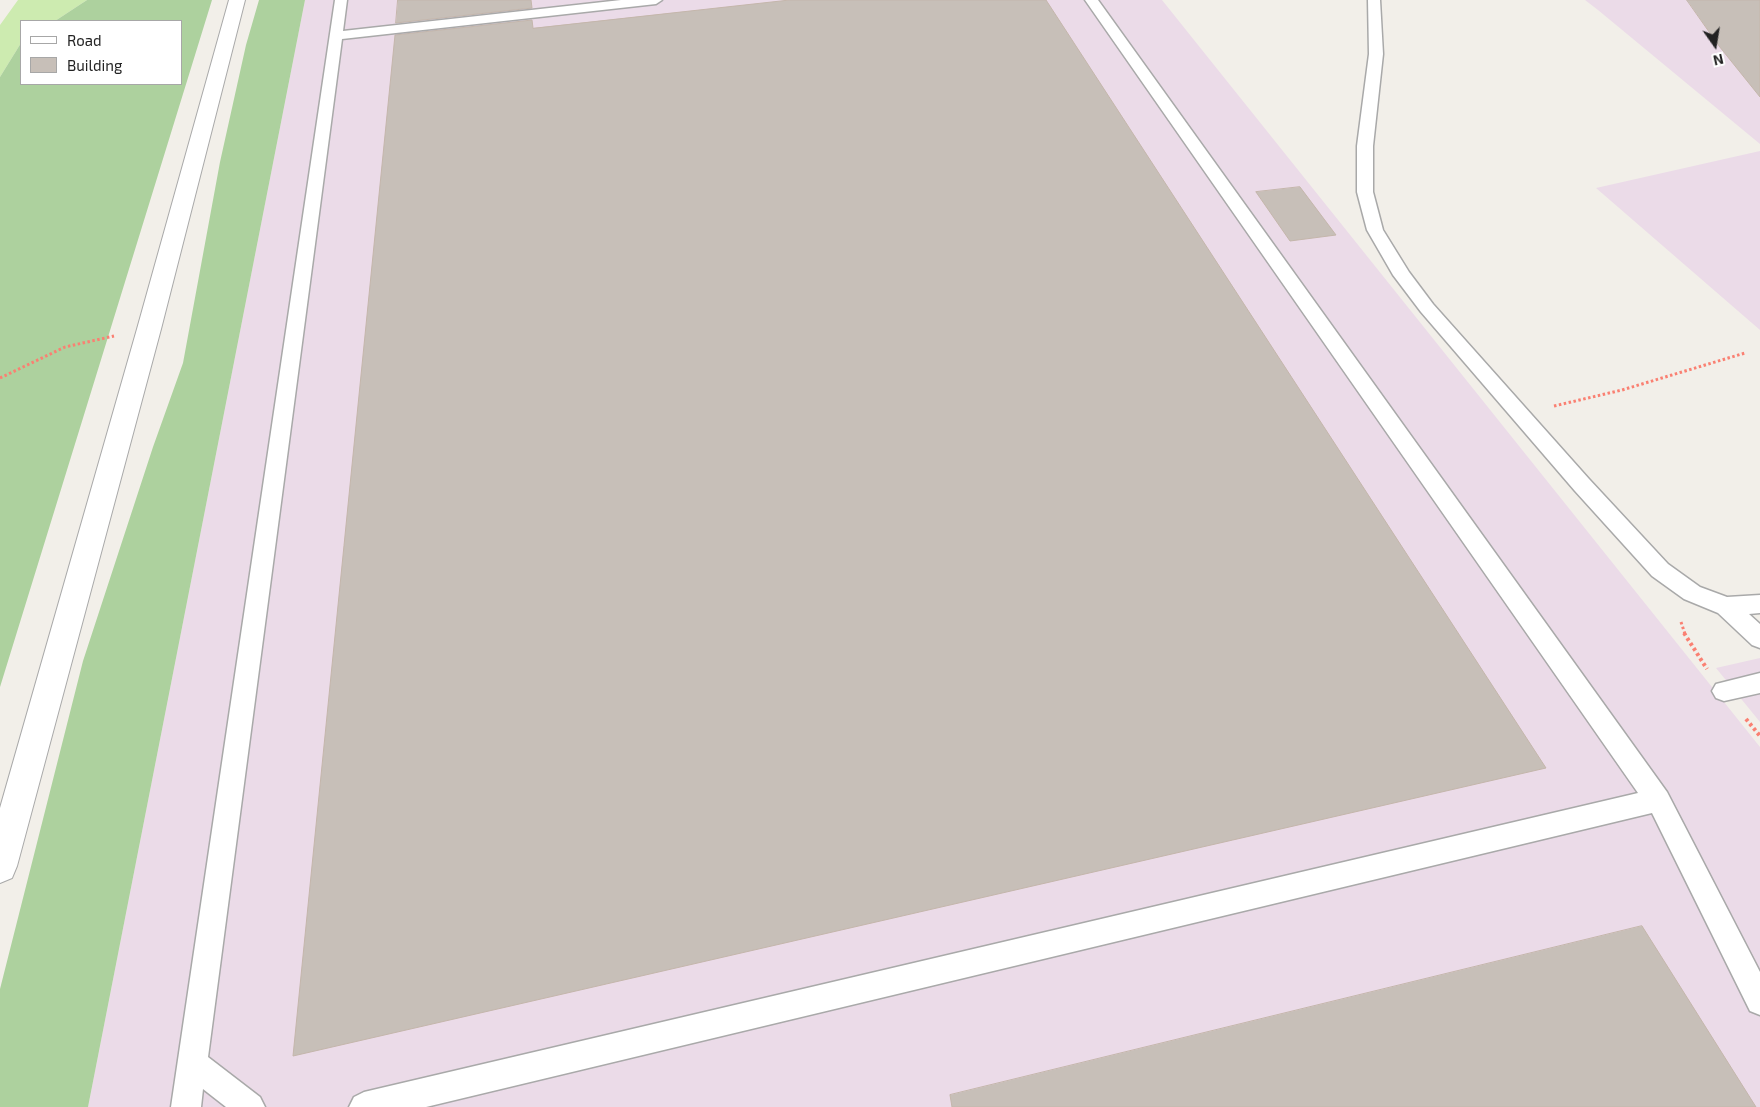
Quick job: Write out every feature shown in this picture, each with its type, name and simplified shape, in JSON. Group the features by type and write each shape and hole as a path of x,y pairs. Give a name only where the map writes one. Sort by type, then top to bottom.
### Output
{"street":[{"path":"0,866 149,329 237,0"}],"lane":[{"path":"186,1107 341,0"},
{"path":"336,36 656,0"},
{"path":"1091,0 1658,800 1760,1000"},
{"path":"1374,0 1376,54 1365,146 1365,192 1375,230 1402,275 1427,308 1660,570 1692,593 1726,606 1760,638"},
{"path":"1726,606 1760,604"},
{"path":"1724,691 1760,683"},
{"path":"364,1107 1658,800"},
{"path":"193,1063 250,1107"}],"path":[{"path":"0,378 65,347 149,329"},
{"path":"1518,411 1566,405 1745,352"}],"shaded area":[{"path":"305,0 1162,0 1760,747 1760,1107 88,1107"},
{"path":"1585,0 1760,0 1760,144 1598,10"},
{"path":"1760,151 1760,330 1596,188"},
{"path":"1760,658 1760,722 1716,668"}],"green space":[{"path":"18,0 87,0 57,20 20,20 20,45 0,77 0,25"},
{"path":"87,0 212,0 0,687 0,77 20,45 20,85 182,85 182,20 57,20"},
{"path":"259,0 305,0 88,1107 0,1107 0,989 83,661 153,447 183,363 220,162 246,45"}],"building":[{"path":"398,0 531,0 532,8 396,23"},
{"path":"790,0 1046,0 1546,768 293,1056 395,35 532,20 533,28"},
{"path":"1687,0 1760,0 1760,97 1719,46"},
{"path":"1300,187 1336,235 1290,241 1256,192"},
{"path":"1642,926 1756,1107 952,1107 950,1095"}]}
